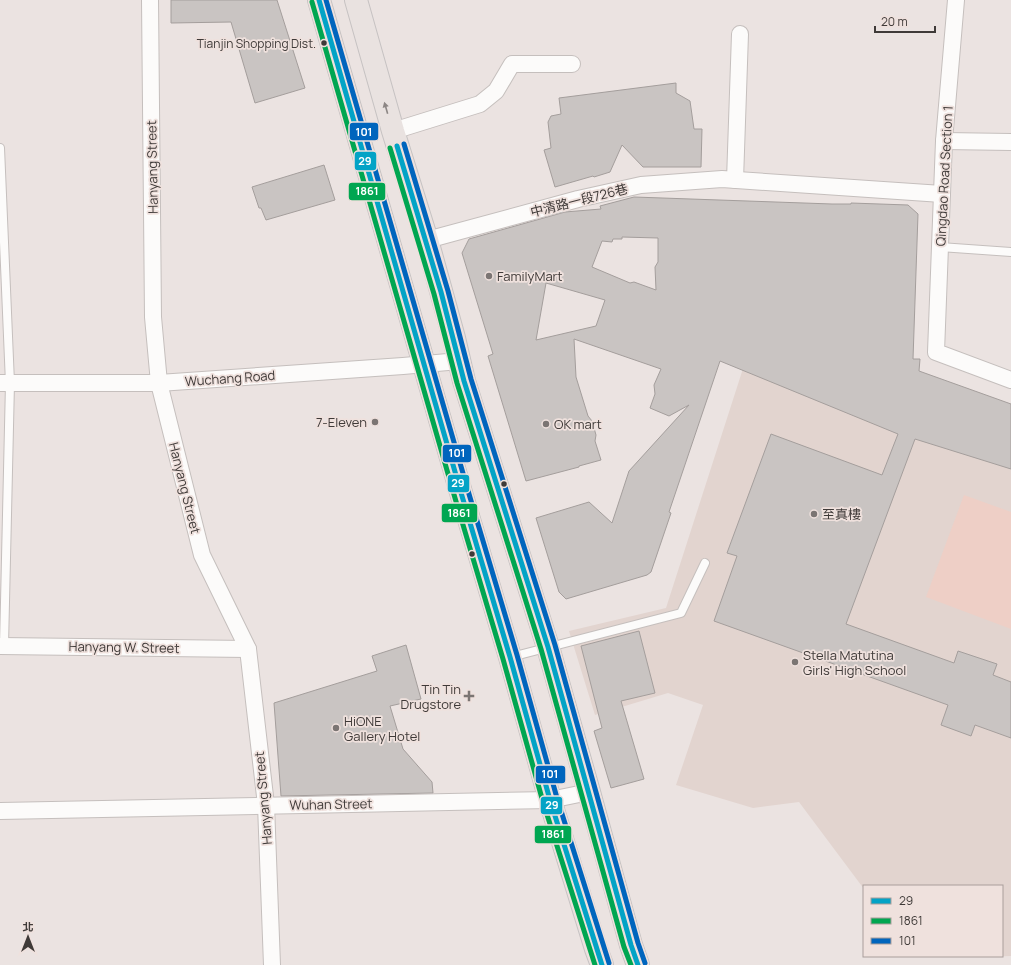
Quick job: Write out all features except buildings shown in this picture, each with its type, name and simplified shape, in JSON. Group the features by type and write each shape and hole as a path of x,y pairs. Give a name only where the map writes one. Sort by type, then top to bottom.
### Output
{"main road":[{"path":"319,0 510,657 550,800 602,965"},
{"path":"356,0 393,131 427,240 464,381 548,646 631,945 638,965"}],"street":[{"name":"Hanyang Street","path":"150,0 153,317 159,383 202,555 248,648 266,805 272,965"},
{"name":"Qingdao Road Section 1","path":"956,0 944,140 936,352 1011,380"},
{"path":"735,180 740,34"},
{"path":"393,131 480,104 496,91 512,64 572,64"},
{"path":"944,140 1011,142"},
{"name":"中清路一段726巷","path":"427,240 578,199 641,185 722,179 942,194"},
{"name":"Wuchang Road","path":"5,383 159,383 424,365 459,361"},
{"name":"Hanyang W. Street","path":"2,646 248,648"},
{"name":"Wuhan Street","path":"0,811 550,800 589,792"}],"lane":[{"path":"0,148 5,383 2,646"},
{"path":"940,247 1011,252"},
{"path":"510,657 681,613 705,563"}],"shaded area":[{"name":"Stella Matutina Girls' High School","path":"757,325 1011,416 1011,956 1003,956 1003,885 863,885 863,888 799,802 753,808 676,785 703,705 668,693 595,715 569,631 666,608"},
{"path":"964,495 1011,512 1011,629 926,597"}],"transit line":[{"name":"29","path":"319,0 510,657 550,800 602,965"},
{"name":"101","path":"326,0 517,655 557,798 609,963"},
{"name":"1861","path":"312,2 503,659 543,802 595,965"},
{"name":"101","path":"404,144 448,291 471,379 555,645 638,943 645,963"},
{"name":"29","path":"397,146 441,292 464,381 548,647 631,945 638,965"},
{"name":"1861","path":"390,148 434,294 457,383 541,649 624,947 631,965"}],"place":[{"name":"Tianjin Shopping Dist.","path":"324,43"},
{"name":"FamilyMart","path":"489,276"},
{"name":"7-Eleven","path":"375,422"},
{"name":"OK mart","path":"546,424"},
{"name":"至真樓","path":"814,514"},
{"name":"Stella Matutina Girls' High School","path":"795,662"},
{"name":"Tin Tin Drugstore","path":"469,696"},
{"name":"HiONE Gallery Hotel","path":"336,728"}]}
